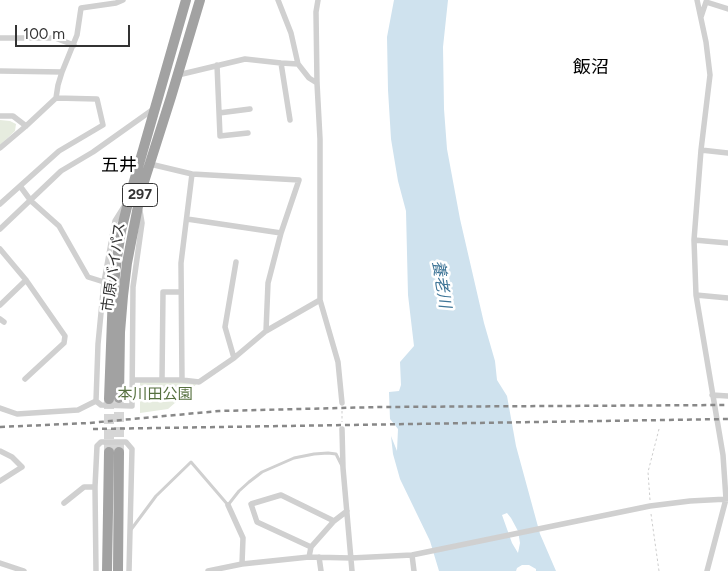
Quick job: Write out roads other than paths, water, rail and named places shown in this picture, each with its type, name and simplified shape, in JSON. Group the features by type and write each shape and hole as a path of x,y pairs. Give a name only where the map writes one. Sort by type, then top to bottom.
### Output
{"highway":[{"name":"市原バイパス","path":"114,398 113,293 116,258 134,200 155,108 186,0"},
{"name":"市原バイパス","path":"134,200 150,164 200,0"},
{"path":"107,571 114,452 118,571"}],"street":[{"path":"0,148 56,98 62,72 77,35 81,8 116,3 123,0"},
{"path":"278,0 290,33 298,64 309,78 317,83"},
{"path":"318,0 316,12 320,139 320,300 338,362 342,402"},
{"path":"698,0 710,76 701,150 694,240 696,295 723,455 727,499 707,571"},
{"path":"700,19 706,2 728,9"},
{"path":"0,38 55,38 74,45"},
{"path":"178,75 245,59 298,64"},
{"path":"280,63 290,120"},
{"path":"217,65 220,136 248,133"},
{"path":"0,71 62,72"},
{"path":"0,204 59,151 103,125 97,99 56,98"},
{"path":"0,229 62,171 93,152 155,108"},
{"path":"219,113 250,109"},
{"path":"0,116 13,116 26,126"},
{"path":"701,150 728,153"},
{"path":"150,164 192,174 299,180 281,233 268,283 266,331"},
{"path":"182,380 181,263 192,174"},
{"path":"20,186 31,201 59,226 88,277 104,282"},
{"path":"134,200 142,223 133,288 132,406 101,405 96,401 98,344 104,282 115,221 134,200"},
{"path":"186,219 281,233"},
{"path":"694,240 728,243"},
{"path":"0,249 26,280 65,336 64,343 25,379"},
{"path":"234,358 226,326 236,262"},
{"path":"0,305 26,280"},
{"path":"162,380 163,292 181,292"},
{"path":"696,295 728,298"},
{"path":"133,380 199,382 234,358 266,331 320,300"},
{"path":"712,395 728,396"},
{"path":"0,408 17,414 78,410 96,401"},
{"path":"342,427 343,468 352,571"},
{"path":"96,571 95,487 97,446 101,442 126,442 132,449 129,571"},
{"path":"0,451 12,457 22,467 0,481"},
{"path":"64,503 84,487 95,487"},
{"path":"311,547 257,522 251,504 281,495 334,521"},
{"path":"208,571 242,564 309,557 352,558 412,555 646,507 690,501 727,499"},
{"path":"228,505 243,538 242,564"},
{"path":"309,557 311,547 334,521 347,511"},
{"path":"412,555 414,571"},
{"path":"319,557 321,571"},
{"path":"0,563 24,571"}],"lane":[{"path":"130,531 156,496 191,462 228,505 239,491 262,472 294,458 314,454 336,454 343,468"}],"water":[{"name":"養老川","path":"394,0 448,0 443,47 444,109 447,149 460,219 484,323 495,361 497,380 507,396 516,446 540,534 556,571 536,571 536,569 529,565 522,565 516,571 439,571 430,541 400,479 393,454 391,436 397,451 398,429 390,419 389,392 399,391 401,385 400,362 414,346 408,295 406,211 398,181 391,139 387,37","holes":["507,513 518,531 520,543 518,553 512,543 502,515"]}],"tunnel":[{"path":"119,398 119,452"},
{"path":"109,399 109,452"}],"railway":[{"path":"0,427 89,423 219,411 380,407 728,405"},
{"path":"93,429 728,419"}],"district":[{"name":"飯沼","path":"591,68"},
{"name":"五井","path":"119,166"}],"park label":[{"name":"本川田公園","path":"155,395"}]}
